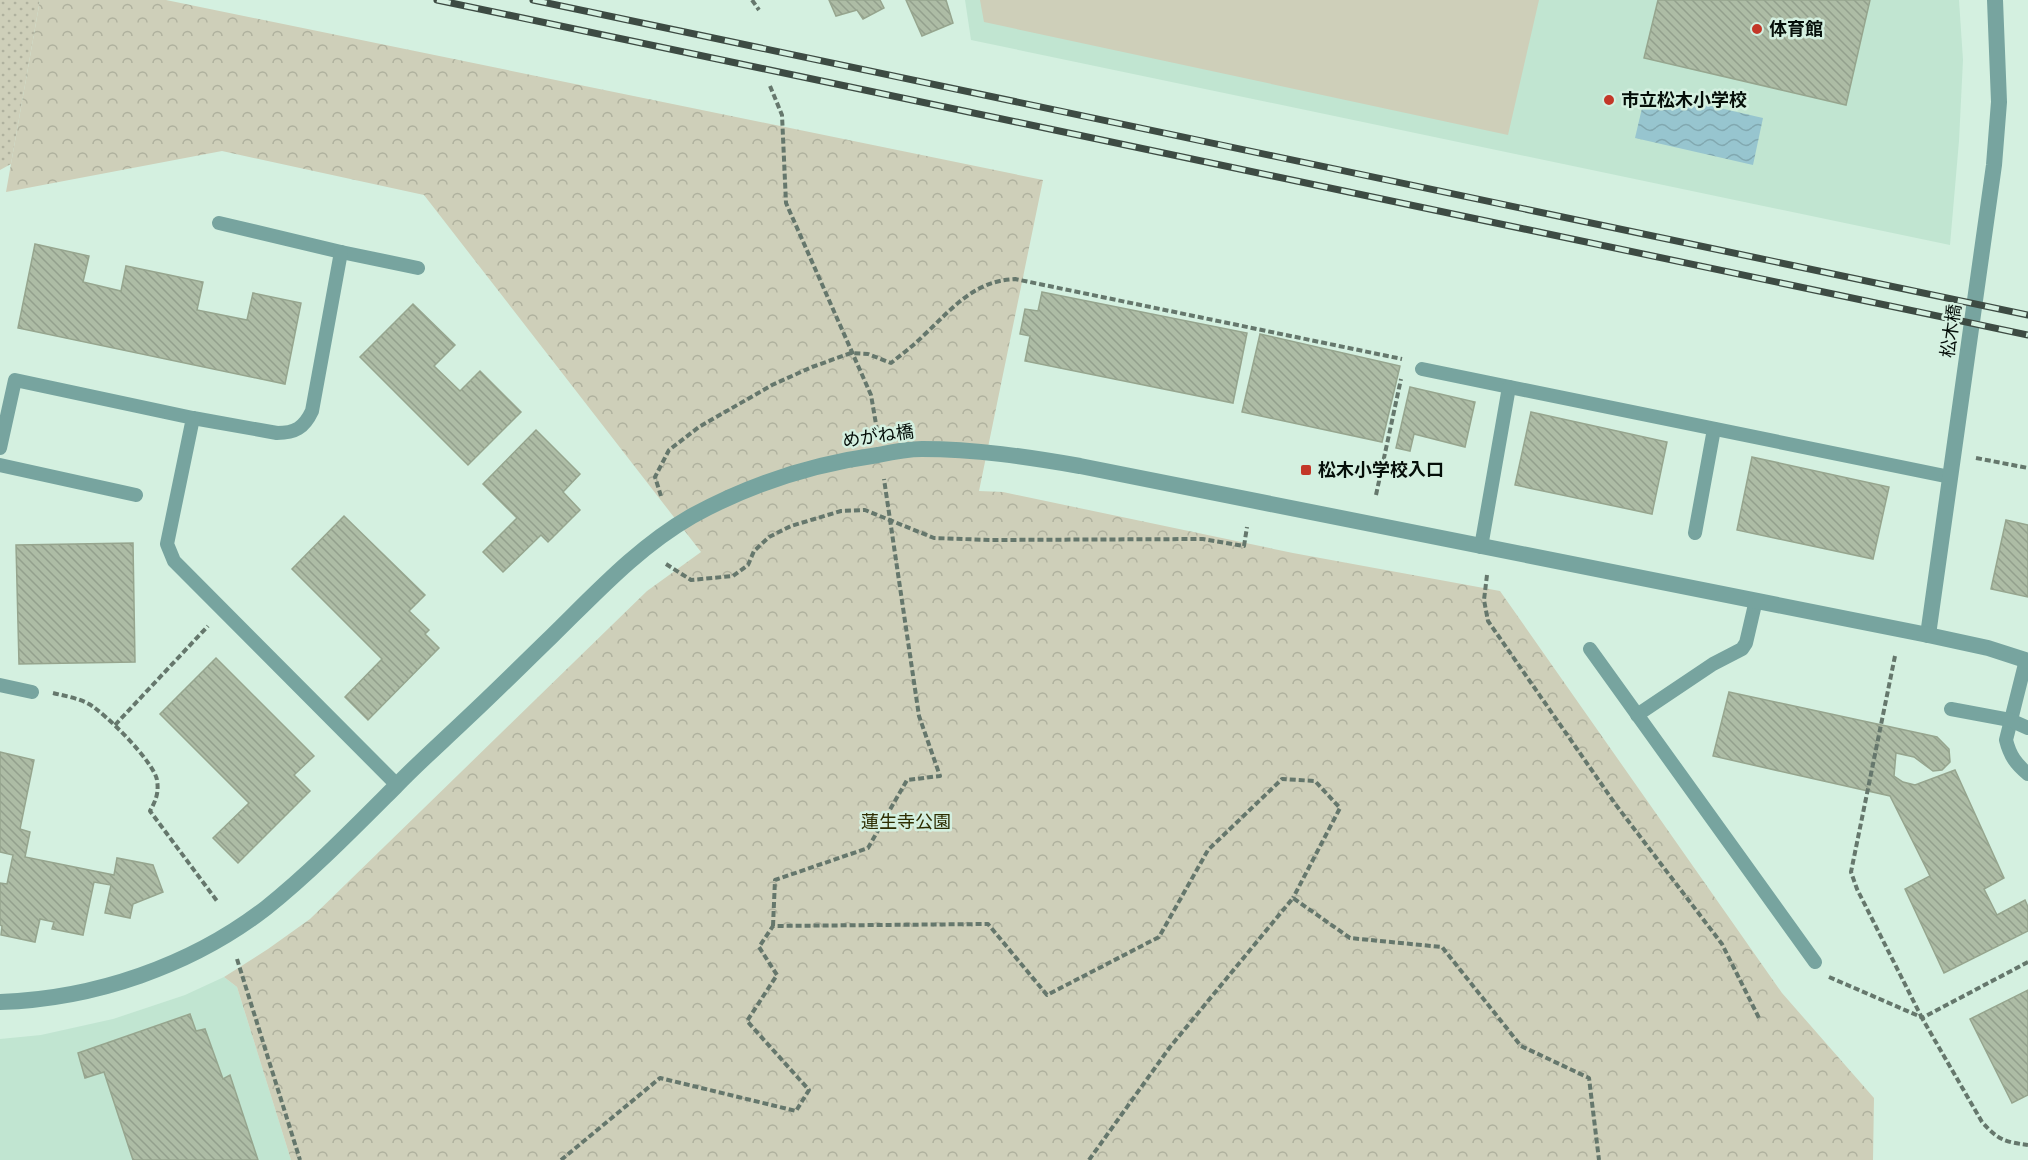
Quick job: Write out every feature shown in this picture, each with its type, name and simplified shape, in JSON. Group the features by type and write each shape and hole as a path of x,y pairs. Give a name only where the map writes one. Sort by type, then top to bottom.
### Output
{"street":[{"name":"松木橋","path":"1928,635 1994,165 1999,102 1995,0"},
{"name":"めがね橋","path":"0,1002 33,1001 124,981 168,965 234,930 267,907 298,880 623,567 668,531 722,501 771,480 812,467 862,457 919,449 1003,453 1080,466 1928,635 1988,648 2026,664"}],"lane":[{"path":"219,223 418,268"},
{"path":"0,448 15,380 193,418 277,433 291,433 306,423 312,411 340,252"},
{"path":"1422,369 1950,477"},
{"path":"1481,547 1509,387"},
{"path":"193,418 167,544 174,561 397,785"},
{"path":"1695,532 1714,429"},
{"path":"0,465 136,495"},
{"path":"1637,715 1707,668 1742,650 1746,643 1756,600"},
{"path":"1590,649 1815,962"},
{"path":"2026,664 2006,740 2009,752 2016,764 2028,774"},
{"path":"0,685 32,692"},
{"path":"1951,709 2010,720 2028,728"}],"path":[{"path":"752,0 759,10"},
{"path":"770,86 782,116 786,203 871,395 878,440"},
{"path":"661,496 655,477 669,450 699,427 772,385 812,367 852,353 868,354 891,363 922,337 953,305 977,289 999,280 1015,279 1405,360"},
{"path":"1376,495 1403,372"},
{"path":"1976,458 2028,468"},
{"path":"561,1160 660,1078 796,1111 809,1090 747,1021 777,975 759,947 773,926 775,880 867,848 907,780 940,776 919,716 884,474"},
{"path":"665,564 691,580 734,576 748,565 754,551 769,537 791,526 841,511 865,510 934,537 990,540 1203,539 1244,546 1247,527"},
{"path":"1487,575 1484,600 1488,621 1616,805 1722,944 1760,1020"},
{"path":"115,725 223,610"},
{"path":"1895,657 1851,872 1857,889 1922,1018 1982,1122 1995,1136 2011,1143 2028,1145"},
{"path":"32,692 42,690 75,699 90,705 115,725 150,765 157,778 158,796 150,811 217,901"},
{"path":"773,926 988,924 1047,995 1159,937 1208,850 1282,780 1315,781 1340,808 1293,898 1170,1047 1089,1160"},
{"path":"1293,898 1350,938 1442,947 1521,1046 1589,1078 1599,1160"},
{"path":"237,959 300,1160"},
{"path":"1815,962 1831,980 1922,1018"},
{"path":"1922,1018 2028,962"}],"shaded area":[{"name":"市立松木小学校","path":"965,0 1959,0 1963,60 1950,245 971,40"},
{"path":"224,977 237,987 291,1160 0,1160 0,1039 41,1035 113,1019 185,995"}],"green space":[{"path":"0,0 40,0 11,164 0,170"},
{"name":"蓮生寺公園","path":"40,0 166,0 1043,180 979,491 1003,492 1293,553 1500,591 1782,993 1874,1098 1873,1160 291,1160 237,987 224,977 310,919 647,591 701,552 424,195 222,151 6,192"},
{"path":"980,0 1539,0 1508,135 984,22"}],"water":[{"path":"1646,91 1763,118 1753,165 1635,138"}],"building":[{"path":"829,0 880,0 884,8 863,19 857,10 836,16"},
{"path":"906,0 946,0 953,23 922,36"},
{"name":"体育館","path":"1658,0 1870,0 1846,105 1644,58"},
{"path":"35,244 89,256 83,282 121,291 126,266 203,282 197,310 247,320 253,293 301,303 285,384 18,328"},
{"path":"1042,292 1247,333 1233,403 1025,361 1030,336 1020,334 1025,309 1038,311"},
{"path":"413,304 455,345 434,366 460,391 480,371 521,412 468,465 360,357"},
{"path":"1260,334 1400,366 1382,442 1242,412"},
{"path":"1410,387 1475,402 1465,447 1414,434 1410,451 1396,448"},
{"path":"1531,412 1667,442 1652,514 1515,485"},
{"path":"536,430 580,474 563,492 580,510 548,542 541,535 503,572 483,552 517,518 483,484"},
{"path":"1752,457 1889,487 1873,559 1737,530"},
{"path":"344,516 425,595 409,611 429,630 425,634 439,648 368,720 345,697 382,659 292,569"},
{"path":"2006,520 2028,525 2028,597 1991,589"},
{"path":"133,543 135,662 19,664 16,545"},
{"path":"216,658 314,756 294,775 310,791 238,863 213,838 249,803 160,714"},
{"path":"1729,692 1937,737 1949,749 1950,762 1942,770 1933,771 1914,757 1896,753 1894,776 1903,782 1915,785 1955,770 2004,878 1984,889 1997,915 2025,900 2028,907 2028,931 1944,973 1905,889 1930,876 1890,796 1713,756"},
{"path":"0,752 34,760 20,829 30,832 25,857 114,875 117,858 153,865 163,892 133,904 130,918 105,913 111,885 94,882 83,935 52,929 54,922 40,919 35,942 1,935 0,883 7,884 13,855 0,852"},
{"path":"2028,990 2028,1095 2012,1103 1970,1019"},
{"path":"190,1014 196,1031 205,1029 223,1079 230,1075 258,1160 133,1160 104,1072 85,1078 78,1053"}],"railway":[{"path":"437,0 2028,335"},
{"path":"533,0 2028,315"}],"place":[{"name":"体育館","path":"1757,29"},
{"name":"市立松木小学校","path":"1609,100"},
{"name":"松木小学校入口","path":"1306,470"}]}
